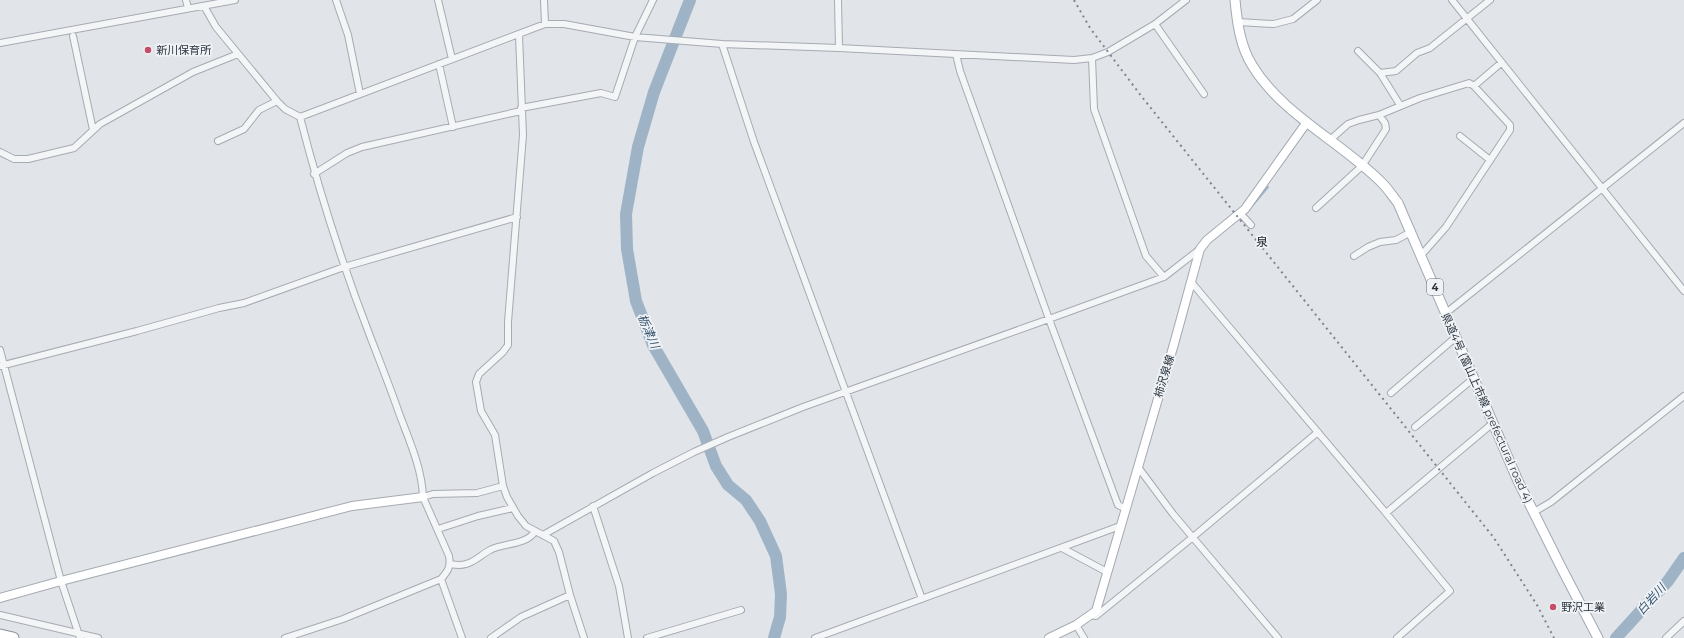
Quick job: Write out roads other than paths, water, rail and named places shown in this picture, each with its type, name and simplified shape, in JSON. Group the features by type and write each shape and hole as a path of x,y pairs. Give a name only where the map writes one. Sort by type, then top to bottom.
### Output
{"highway":[{"path":"0,635 13,638"}],"main road":[{"name":"県道4号 (富山上市線 prefectural road 4)","path":"1236,0 1238,22 1242,40 1251,64 1266,86 1307,122 1384,185 1398,203 1412,232 1493,423 1534,512 1598,638"},
{"name":"柿沢泉線","path":"1049,638 1076,625 1089,614 1096,611 1192,282 1200,249 1207,240 1253,199 1307,122"},
{"path":"0,598 352,506 423,497"}],"street":[{"path":"186,0 188,8"},
{"path":"0,43 235,0"},
{"path":"336,0 348,35 360,94"},
{"path":"438,0 452,59"},
{"path":"544,0 545,24"},
{"path":"314,174 347,153 362,147 453,127 521,109 601,93 615,97 635,37 653,0"},
{"path":"838,0 839,48"},
{"path":"300,117 545,24 564,24 635,37 722,44 839,48 1074,60 1092,58 1108,52 1155,24 1186,0"},
{"path":"1238,22 1274,24 1293,19 1317,0"},
{"path":"1452,0 1684,291"},
{"path":"1380,74 1396,71 1418,53 1430,48 1490,0"},
{"path":"204,6 216,27 277,101 285,109 300,117 314,174 344,266 380,357 413,450 423,488 423,497 449,556 450,564 448,572 441,579 343,619 285,638"},
{"path":"1155,24 1204,94"},
{"path":"519,35 523,135 508,322 508,345 503,352 479,374 476,382 481,411 495,435 503,486 513,508 526,526 554,541 559,552 570,595 584,638"},
{"path":"73,36 93,130"},
{"path":"722,44 754,142 922,599"},
{"path":"1358,51 1380,74 1400,105"},
{"path":"0,152 14,159 28,159 74,148 100,124 193,72 238,54"},
{"path":"956,54 960,71 1049,319 1118,505 1126,509"},
{"path":"1092,58 1094,109 1146,256 1164,277"},
{"path":"1474,86 1501,63"},
{"path":"439,64 453,127"},
{"path":"1330,140 1348,124 1379,115 1420,98 1469,83 1474,86 1510,125 1510,130 1446,226 1424,252 1420,253"},
{"path":"218,141 244,129 259,110 277,101"},
{"path":"1316,208 1362,166 1386,128 1385,123 1379,115"},
{"path":"1446,313 1684,123"},
{"path":"1460,136 1490,160"},
{"path":"1240,212 1251,225"},
{"path":"2,366 137,331 218,308 244,303 344,266 517,217"},
{"path":"1354,256 1368,247 1380,242 1396,240 1412,232"},
{"path":"544,535 593,506 694,452 728,436 803,407 846,393 1164,277 1200,249"},
{"path":"1192,282 1386,513 1450,592 1397,638"},
{"path":"1391,393 1456,337"},
{"path":"0,350 2,366 61,581 79,636"},
{"path":"1415,427 1474,378"},
{"path":"1534,512 1551,502 1684,396"},
{"path":"1386,513 1493,423"},
{"path":"1089,614 1096,616 1318,432"},
{"path":"1138,466 1173,514 1278,638"},
{"path":"423,497 433,494 477,493 503,486"},
{"path":"593,506 619,586 628,638"},
{"path":"438,529 478,516 513,508"},
{"path":"815,638 1120,526"},
{"path":"450,564 461,566 468,564 490,549 526,539 535,531"},
{"path":"1062,548 1107,572"},
{"path":"441,579 462,638"},
{"path":"491,638 521,617 570,595"},
{"path":"647,638 741,610"},
{"path":"0,615 79,636 98,638"},
{"path":"1666,638 1684,621"},
{"path":"1076,625 1084,638"}],"waterway":[{"name":"栃津川","path":"690,0 654,92 638,147 626,214 627,249 636,301 653,345 703,431 716,466 728,485 746,500 760,521 776,556 781,594 780,617 774,638"},
{"path":"1252,206 1268,187"},
{"name":"白岩川","path":"1616,638 1668,581 1684,558"}],"railway":[{"path":"1074,0 1090,28 1142,97 1494,538 1537,605 1554,638"}],"place":[{"name":"新川保育所","path":"148,50"},
{"name":"野沢工業","path":"1553,607"}],"district":[{"name":"泉","path":"1262,241"}]}
